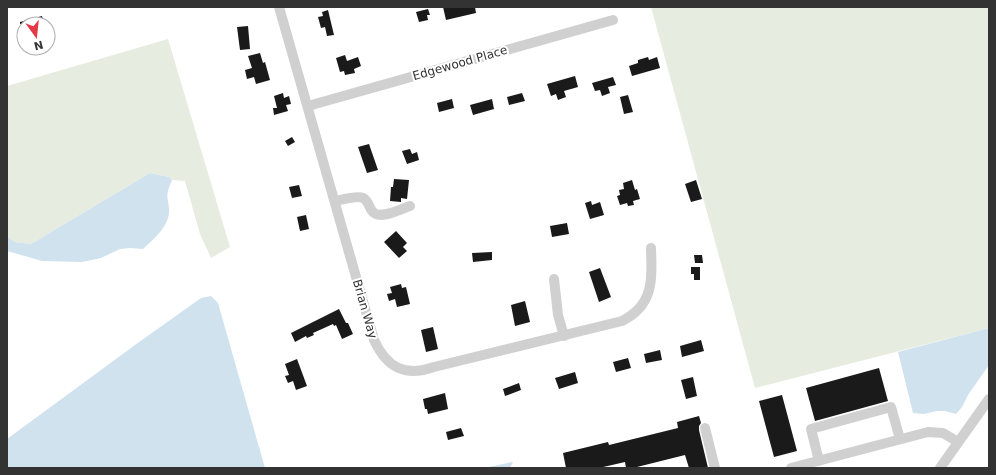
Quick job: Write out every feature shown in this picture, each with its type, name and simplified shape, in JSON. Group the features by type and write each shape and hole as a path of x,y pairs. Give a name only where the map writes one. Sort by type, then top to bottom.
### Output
{"street":[{"name":"Brian Way","path":"279,7 374,340 378,350 392,366 409,371 426,370 622,321 636,312 647,298 652,274 651,248"},
{"name":"Edgewood Place","path":"308,106 613,20"},
{"path":"334,201 359,197 363,198 372,211 379,215 387,214 410,206"},
{"path":"554,279 558,315 564,336"},
{"path":"940,468 989,399"},
{"path":"819,461 811,430 891,407 900,440"},
{"path":"705,428 715,468"},
{"path":"791,468 928,432 943,433 958,442"}],"shaded area":[{"path":"651,7 989,7 989,328 755,388"},
{"path":"168,39 230,247 211,258 200,234 185,181 172,180 169,177 150,173 31,244 15,242 7,237 7,86"}],"water":[{"path":"150,173 169,177 172,180 167,195 169,214 161,231 143,249 120,249 101,258 82,262 42,261 7,251 7,237 15,242 31,244"},
{"path":"211,296 218,303 265,468 7,468 7,439 201,298"},
{"path":"989,328 989,365 956,414 945,411 924,414 913,413 898,352"},
{"path":"513,462 510,468 484,468"}],"building":[{"path":"443,7 475,7 476,13 446,20"},
{"path":"428,9 430,15 427,15 428,20 419,22 416,12"},
{"path":"328,10 334,35 327,36 325,27 321,28 318,17 323,16 322,12"},
{"path":"248,26 250,49 240,50 237,27"},
{"path":"260,53 263,63 265,62 270,80 256,84 254,77 247,79 245,70 252,68 248,56"},
{"path":"345,55 347,61 358,57 361,66 354,69 355,73 345,75 344,71 340,72 336,58"},
{"path":"648,57 649,60 657,57 660,68 632,76 629,66 638,63 638,60"},
{"path":"575,76 578,87 564,91 566,97 558,100 556,94 551,96 547,84"},
{"path":"613,77 616,85 608,87 610,93 602,96 600,90 595,91 592,83"},
{"path":"283,93 284,98 289,96 291,104 286,105 288,111 274,115 273,108 277,108 274,96"},
{"path":"522,93 525,101 509,105 507,97"},
{"path":"628,95 633,112 624,114 620,97"},
{"path":"452,99 454,108 439,112 437,103"},
{"path":"492,99 494,109 473,115 470,105"},
{"path":"292,137 295,142 288,146 285,141"},
{"path":"369,144 378,170 367,173 358,147"},
{"path":"410,149 412,154 417,152 419,160 407,164 402,151"},
{"path":"394,179 409,180 407,199 401,198 401,202 390,201 391,187 393,187"},
{"path":"632,180 640,199 633,201 634,205 628,206 627,203 620,205 617,196 620,195 619,190 624,189 623,183"},
{"path":"696,180 702,199 691,202 685,184"},
{"path":"299,185 302,196 292,198 289,187"},
{"path":"591,201 592,205 600,202 604,215 590,219 585,203"},
{"path":"306,215 309,229 300,231 297,217"},
{"path":"567,223 569,234 552,237 550,226"},
{"path":"396,231 407,243 403,247 407,251 399,258 384,242"},
{"path":"492,252 492,260 473,262 472,253"},
{"path":"694,255 702,255 703,263 695,263"},
{"path":"691,267 700,267 700,280 694,280 694,274 691,274"},
{"path":"600,268 611,297 599,302 589,272"},
{"path":"401,284 402,288 406,287 410,304 397,307 395,299 389,301 387,294 392,293 390,287"},
{"path":"525,301 530,322 515,326 511,305"},
{"path":"339,309 353,334 342,339 336,325 334,326 333,324 313,333 314,335 307,338 306,336 295,342 291,333"},
{"path":"433,327 438,349 426,352 421,330"},
{"path":"701,340 704,351 682,357 680,346"},
{"path":"660,350 662,360 646,363 644,354"},
{"path":"628,358 631,368 616,372 613,362"},
{"path":"297,359 307,386 296,390 293,381 288,383 285,376 289,375 285,364"},
{"path":"879,368 888,401 815,421 806,388"},
{"path":"575,372 578,383 559,389 555,378"},
{"path":"693,377 697,396 686,399 681,380"},
{"path":"519,383 521,390 505,396 503,389"},
{"path":"445,393 448,409 428,414 427,409 425,409 423,399"},
{"path":"782,395 797,451 774,457 759,401"},
{"path":"699,416 701,423 699,430 708,468 689,468 685,455 633,468 626,468 625,462 599,468 566,468 563,453 608,442 609,445 678,428 677,422"},
{"path":"461,428 464,436 448,440 446,432"}]}
